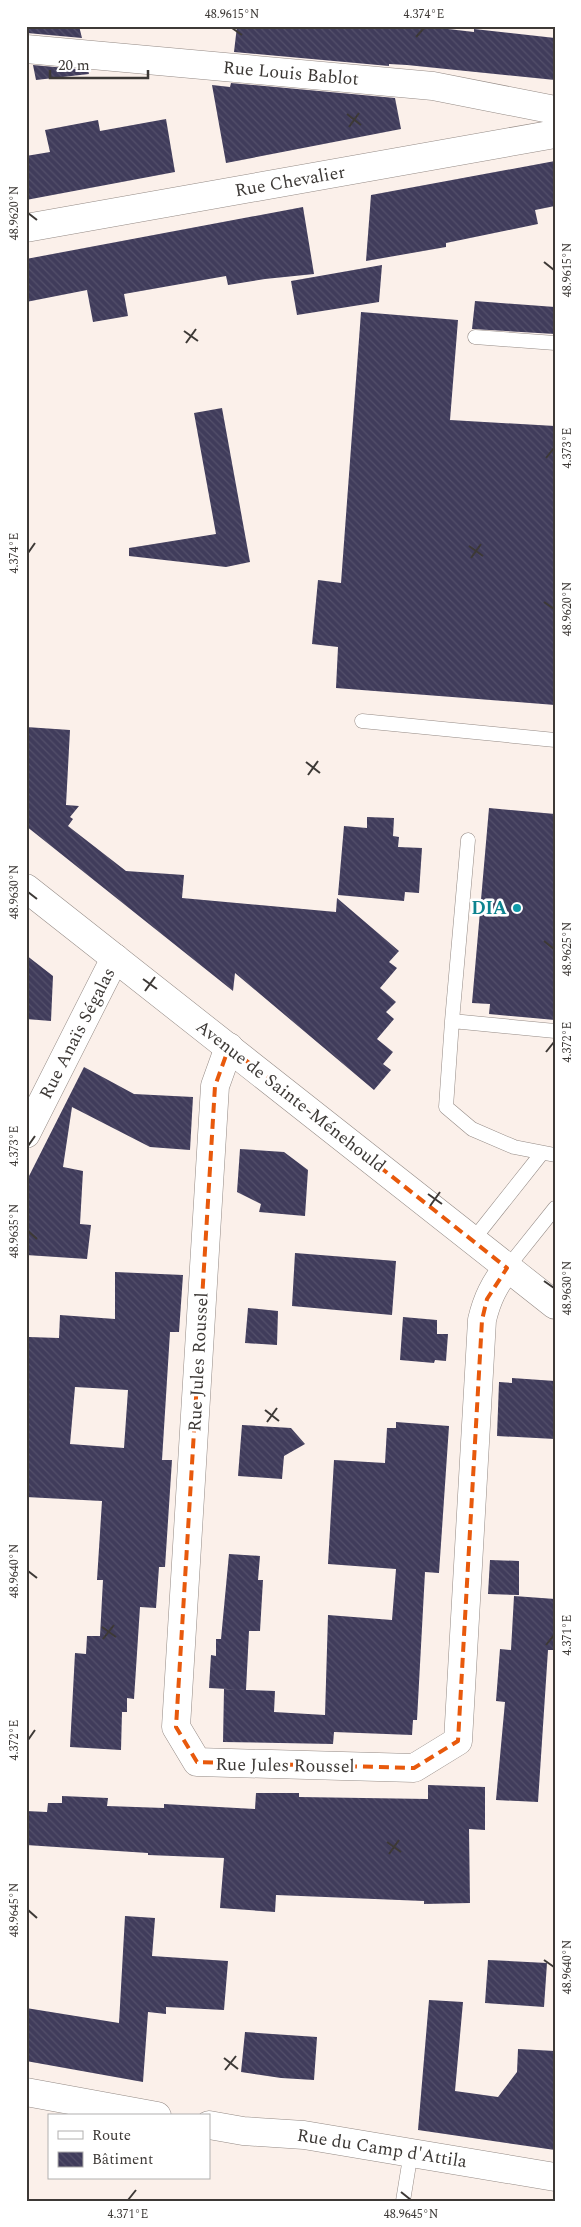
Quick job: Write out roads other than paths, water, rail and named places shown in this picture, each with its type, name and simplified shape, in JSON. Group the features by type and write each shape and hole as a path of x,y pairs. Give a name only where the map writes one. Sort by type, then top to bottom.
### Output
{"street":[{"name":"Rue Louis Bablot","path":"26,49 433,86 555,110"},
{"name":"Rue Chevalier","path":"26,228 555,134"},
{"name":"Avenue de Sainte-Ménehould","path":"26,888 555,1305"},
{"name":"Rue Anaïs Ségalas","path":"26,1134 115,958"},
{"name":"Rue Jules Roussel","path":"228,1048 215,1086 176,1727 197,1762 414,1768 458,1741 482,1320 490,1292 507,1268"},
{"path":"26,2092 147,2114"},
{"name":"Rue du Camp d'Attila","path":"210,2125 243,2131 304,2134 555,2177"}],"lane":[{"path":"475,337 555,343"},
{"path":"362,721 555,740"},
{"path":"468,840 446,1107 472,1129 514,1147 548,1154 473,1240"},
{"path":"452,1020 555,1031"},
{"path":"507,1268 555,1208"},
{"path":"403,2201 411,2152"}],"place":[{"name":"DIA","path":"517,908"}]}
